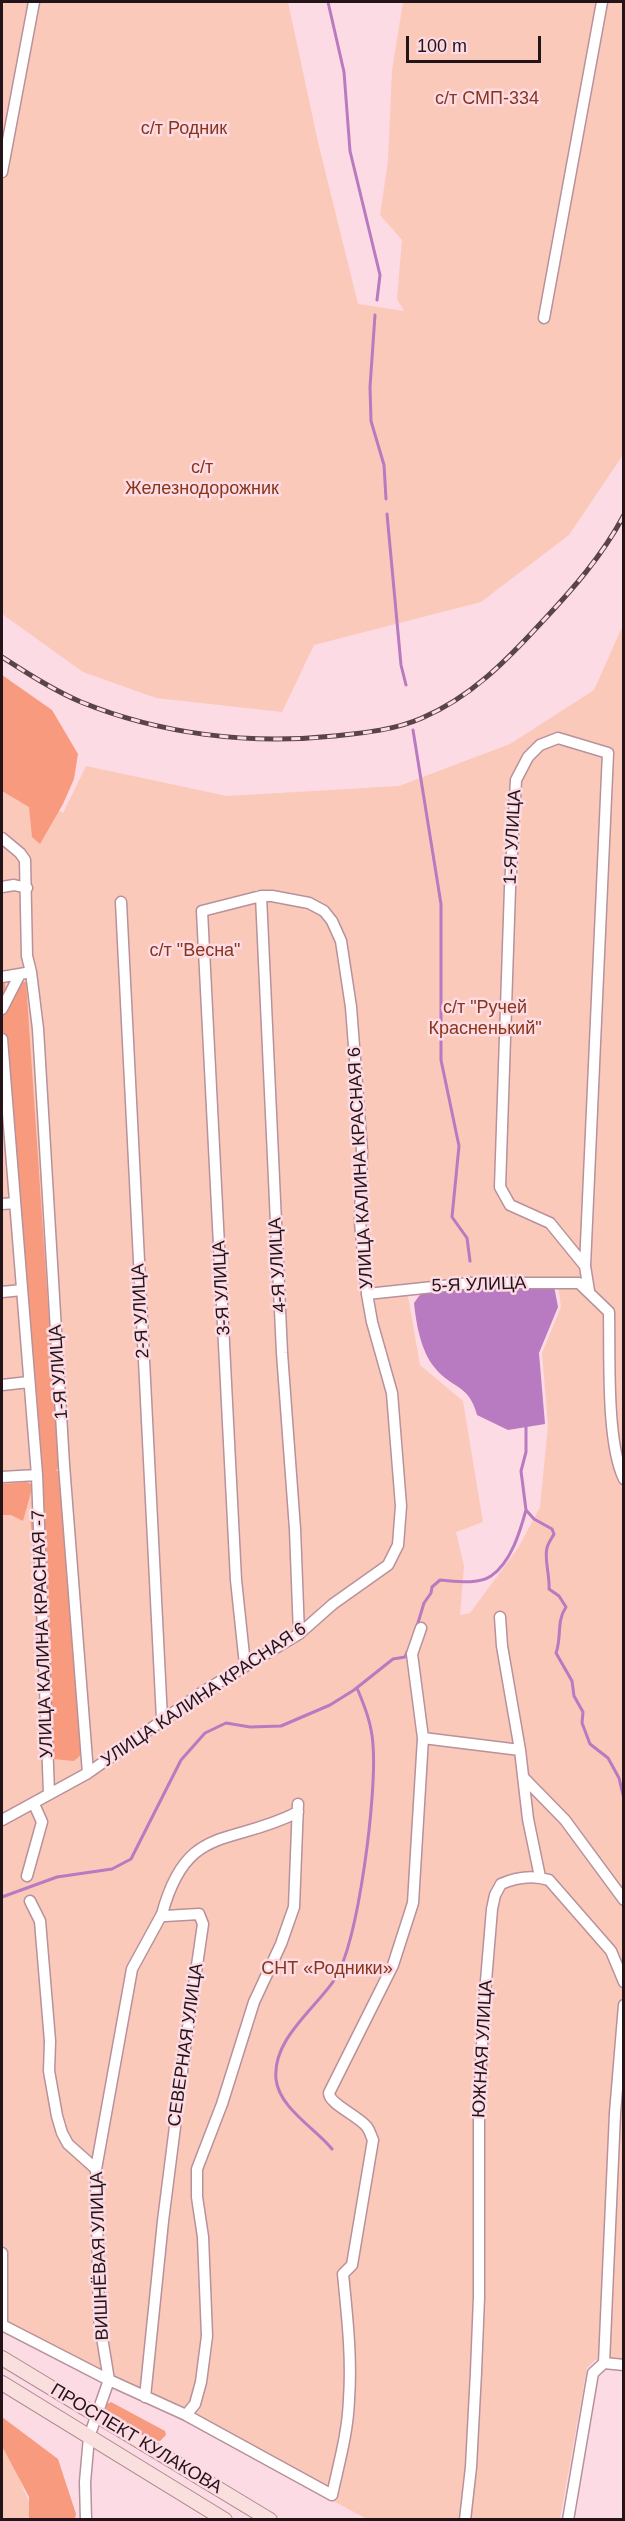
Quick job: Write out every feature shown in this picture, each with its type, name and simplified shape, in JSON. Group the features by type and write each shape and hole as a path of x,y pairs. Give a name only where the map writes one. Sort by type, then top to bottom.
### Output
{"main road":[{"name":"ПРОСПЕКТ КУЛАКОВА","path":"2,2358 270,2520"},
{"name":"ПРОСПЕКТ КУЛАКОВА","path":"2,2383 225,2520"}],"street":[{"path":"2,172 34,2"},
{"path":"544,318 564,220 602,2"},
{"name":"1-Я УЛИЦА","path":"585,1266 550,1223 510,1204 500,1187 516,780 528,757 540,746 558,738 608,753 585,1266 589,1291"},
{"name":"1-Я УЛИЦА","path":"2,838 25,860 27,888 25,973 38,1029 64,1465 88,1773"},
{"path":"2,887 14,885 27,888"},
{"name":"3-Я УЛИЦА","path":"245,1665 236,1580 202,911 261,896"},
{"name":"УЛИЦА КАЛИНА КРАСНАЯ 6","path":"2,1820 88,1773 140,1738 162,1719 245,1665 298,1634 333,1604 388,1565 398,1545 401,1506 392,1393 372,1322 367,1294 360,1222 362,1151 351,1007 341,942 332,921 324,911 309,903 261,896"},
{"name":"4-Я УЛИЦА","path":"261,896 282,1353 295,1529 298,1634"},
{"name":"2-Я УЛИЦА","path":"122,902 162,1719"},
{"path":"2,977 25,973"},
{"path":"2,1009 25,973"},
{"name":"1-Я УЛИЦА","path":"2,1039 4,1113 15,1203 37,1475"},
{"path":"2,1204 15,1203"},
{"name":"5-Я УЛИЦА","path":"367,1294 471,1283 579,1283 589,1291"},
{"path":"2,1292 22,1290"},
{"path":"589,1291 609,1312 612,1419 619,1469 624,1479"},
{"path":"2,1385 29,1382"},
{"path":"2,1477 37,1475"},
{"name":"УЛИЦА КАЛИНА КРАСНАЯ -7","path":"37,1475 49,1793"},
{"path":"500,1617 502,1646 520,1750 528,1820 543,1876 611,1951 624,1982"},
{"path":"2,2253 2,2325 109,2380 186,2415 332,2495 346,2432 349,2399 349,2342 343,2274 352,2265 373,2140 368,2128 332,2100 330,2093 393,1965 413,1903 423,1738 412,1654 421,1628"},
{"path":"423,1738 520,1750"},
{"path":"523,1777 565,1820 624,1900"},
{"path":"27,1876 42,1822 34,1804"},
{"name":"СЕВЕРНАЯ УЛИЦА","path":"145,2397 184,2048 203,1924 198,1914 165,1916 162,1914 164,1902 184,1864 198,1848 298,1808 294,1907 281,1944 254,2002 222,2104 197,2169 197,2197 203,2237 207,2336 201,2382 195,2404 186,2415"},
{"name":"ЮЖНАЯ УЛИЦА","path":"465,2520 472,2445 479,2297 480,2072 492,1909 495,1895 501,1884 521,1877 543,1876"},
{"path":"30,1901 40,1921 50,2041 49,2071 60,2124 68,2144 96,2169"},
{"name":"ВИШНЁВАЯ УЛИЦА","path":"109,2380 99,2319 96,2169 132,1969 162,1914"},
{"path":"568,2520 593,2373 604,2363 607,2337 615,2114 624,2005"},
{"path":"604,2363 624,2365"},
{"path":"86,2520 85,2482 89,2436 109,2380"}],"green space":[{"name":"с/т Железнодорожник","path":"2,2 288,2 318,142 358,304 404,311 397,299 402,240 380,215 388,161 392,70 403,2 623,2 623,455 569,535 481,602 314,645 282,712 156,698 83,672 2,614"},
{"path":"623,625 624,2362 595,2360 587,2368 560,2519 367,2519 98,2376 2,2321 2,777 63,813 86,766 227,796 399,786 510,744 594,690","holes":["557,1278 561,1307 542,1353 548,1425 540,1507 518,1548 470,1613 460,1615 464,1566 456,1532 483,1522 463,1401 420,1365 406,1284"]},
{"path":"2,2439 29,2502 29,2519 2,2519"}],"shaded area":[{"path":"2,675 52,710 78,754 74,779 63,804 40,844 32,837 29,807 2,791"},
{"path":"4,981 7,993 21,982 26,982 59,1466 56,1471 60,1471 82,1754 74,1761 53,1759 36,1532 32,1534 30,1518 34,1497 2,1050 2,982"},
{"path":"554,1286 558,1307 539,1353 545,1424 508,1430 477,1415 474,1405 465,1392 435,1368 423,1346 414,1303 422,1292 483,1287"},
{"path":"27,1482 33,1485 23,1521 11,1515 2,1515 2,1484"},
{"path":"111,2402 165,2431 166,2435 160,2441 155,2441 110,2416 105,2411 107,2404"},
{"path":"2,2417 58,2459 76,2514 75,2519 29,2519 29,2497 2,2446"}],"waterway":[{"path":"328,2 344,72 350,151 380,275 377,300"},
{"path":"375,315 370,387 371,421 384,465 386,499"},
{"path":"387,514 401,665 406,685"},
{"path":"413,730 441,904 441,1060 459,1146 452,1217 467,1238 470,1261"},
{"path":"524,1425 526,1427 526,1452 521,1471 526,1510 534,1519 552,1529 554,1534 546,1552 549,1589 559,1596 566,1607 561,1618 556,1653 572,1681 574,1696 583,1712 582,1723 590,1744 608,1758 619,1778 624,1799"},
{"path":"417,1626 424,1603 432,1587 440,1580 480,1581 498,1570 514,1546 526,1510"},
{"path":"2,1897 57,1877 112,1869 131,1859 181,1760 205,1733 226,1723 250,1727 281,1726 330,1705 354,1690 393,1659 405,1657 407,1652"},
{"path":"332,2149 291,2108 284,2099 276,2079 277,2064 288,2037 327,1990 344,1960 359,1900 369,1830 374,1767 371,1730 357,1688"}],"railway":[{"path":"2,657 50,687 81,702 111,713 173,729 237,738 269,739 334,736 390,728 412,722 440,709 487,677 576,585 597,558 624,515"}],"park label":[{"name":"с/т СМП-334","path":"487,99"},
{"name":"с/т Родник","path":"184,129"},
{"name":"с/т \"Весна\"","path":"195,951"},
{"name":"с/т \"Ручей Красненький\"","path":"485,1018"},
{"name":"СНТ «Родники»","path":"327,1969"}]}
